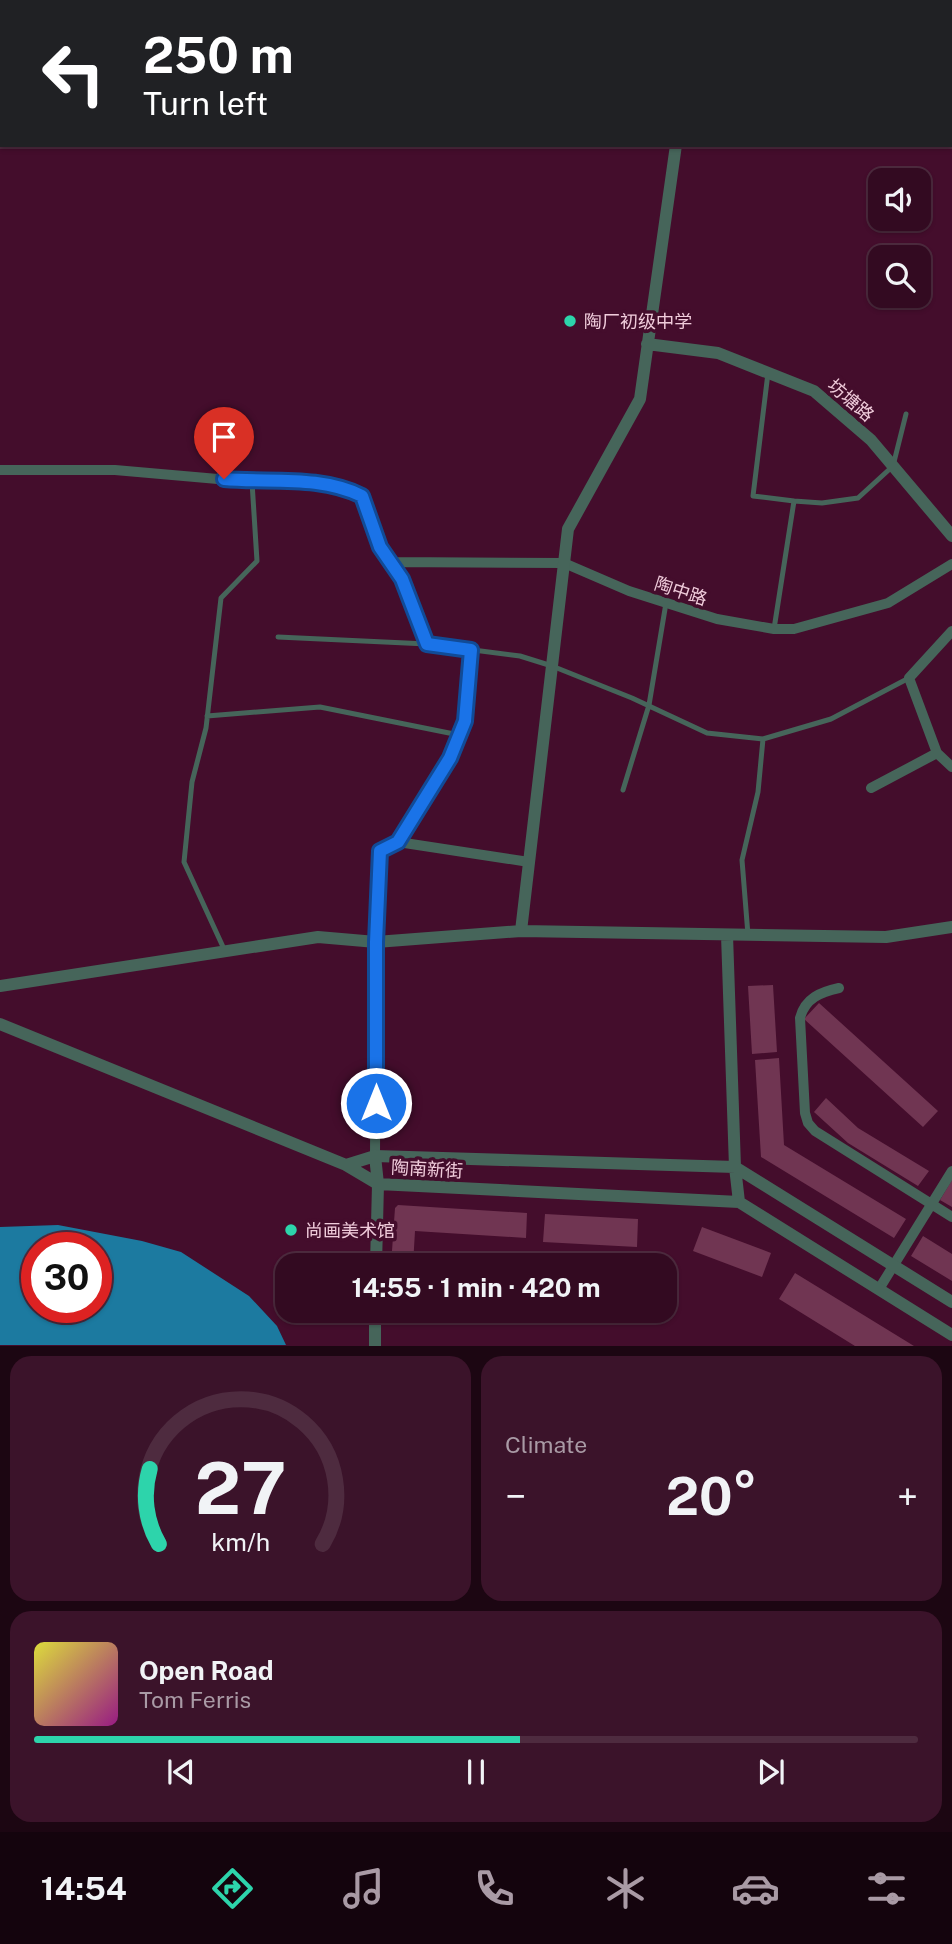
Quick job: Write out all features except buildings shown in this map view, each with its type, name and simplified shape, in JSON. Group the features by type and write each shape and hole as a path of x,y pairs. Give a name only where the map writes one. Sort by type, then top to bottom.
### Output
{"street":[{"path":"521,931 568,529 640,399 676,147"},
{"name":"坊塘路","path":"648,344 718,353 814,391 871,440 952,536"},
{"path":"0,470 115,470 252,482 309,481 345,488 362,496 380,547 402,579 427,644"},
{"name":"陶中路","path":"390,562 564,563 629,591 666,603 718,619 774,629 794,629 888,603 952,565"},
{"path":"952,631 909,678 937,753 952,766"},
{"path":"871,788 937,753"},
{"path":"376,1253 376,942 380,851 398,842 529,862"},
{"path":"0,986 318,937 376,942 521,931 886,937 952,927"},
{"path":"727,935 735,1167 739,1202"},
{"path":"839,988 815,996 802,1011 800,1018 805,1113 808,1123 815,1131 952,1217"},
{"path":"0,1024 346,1165"},
{"name":"陶南新街","path":"346,1165 375,1156 735,1167"},
{"name":"陶南新街","path":"346,1165 378,1184 739,1202 952,1335"},
{"path":"735,1167 952,1302"},
{"path":"879,1289 952,1171"},
{"path":"375,1323 375,1346"}],"lane":[{"path":"768,373 753,496 822,503 858,498 893,466 906,414"},
{"path":"225,951 184,862 192,782 207,716 221,598 257,561 252,482"},
{"path":"774,629 794,501"},
{"path":"623,790 649,705 666,603"},
{"path":"278,637 427,644 520,656 649,705 707,733 762,739 831,719 909,678"},
{"path":"398,842 450,758 465,721 471,650"},
{"path":"207,716 320,707 459,735"},
{"path":"748,935 742,860 758,792 762,739"}],"water":[{"path":"58,1225 95,1232 21,1232 21,1323 112,1323 112,1235 181,1252 249,1296 277,1326 286,1345 0,1345 0,1227"}],"place":[{"name":"陶厂初级中学","path":"570,321"},
{"name":"尚画美术馆","path":"291,1230"}],"route":[{"path":"224,479 252,482 309,481 345,488 362,496 380,547 402,579 427,644 471,650 465,721 450,758 419,804 398,842 380,851 376,942 376,1103"}]}
